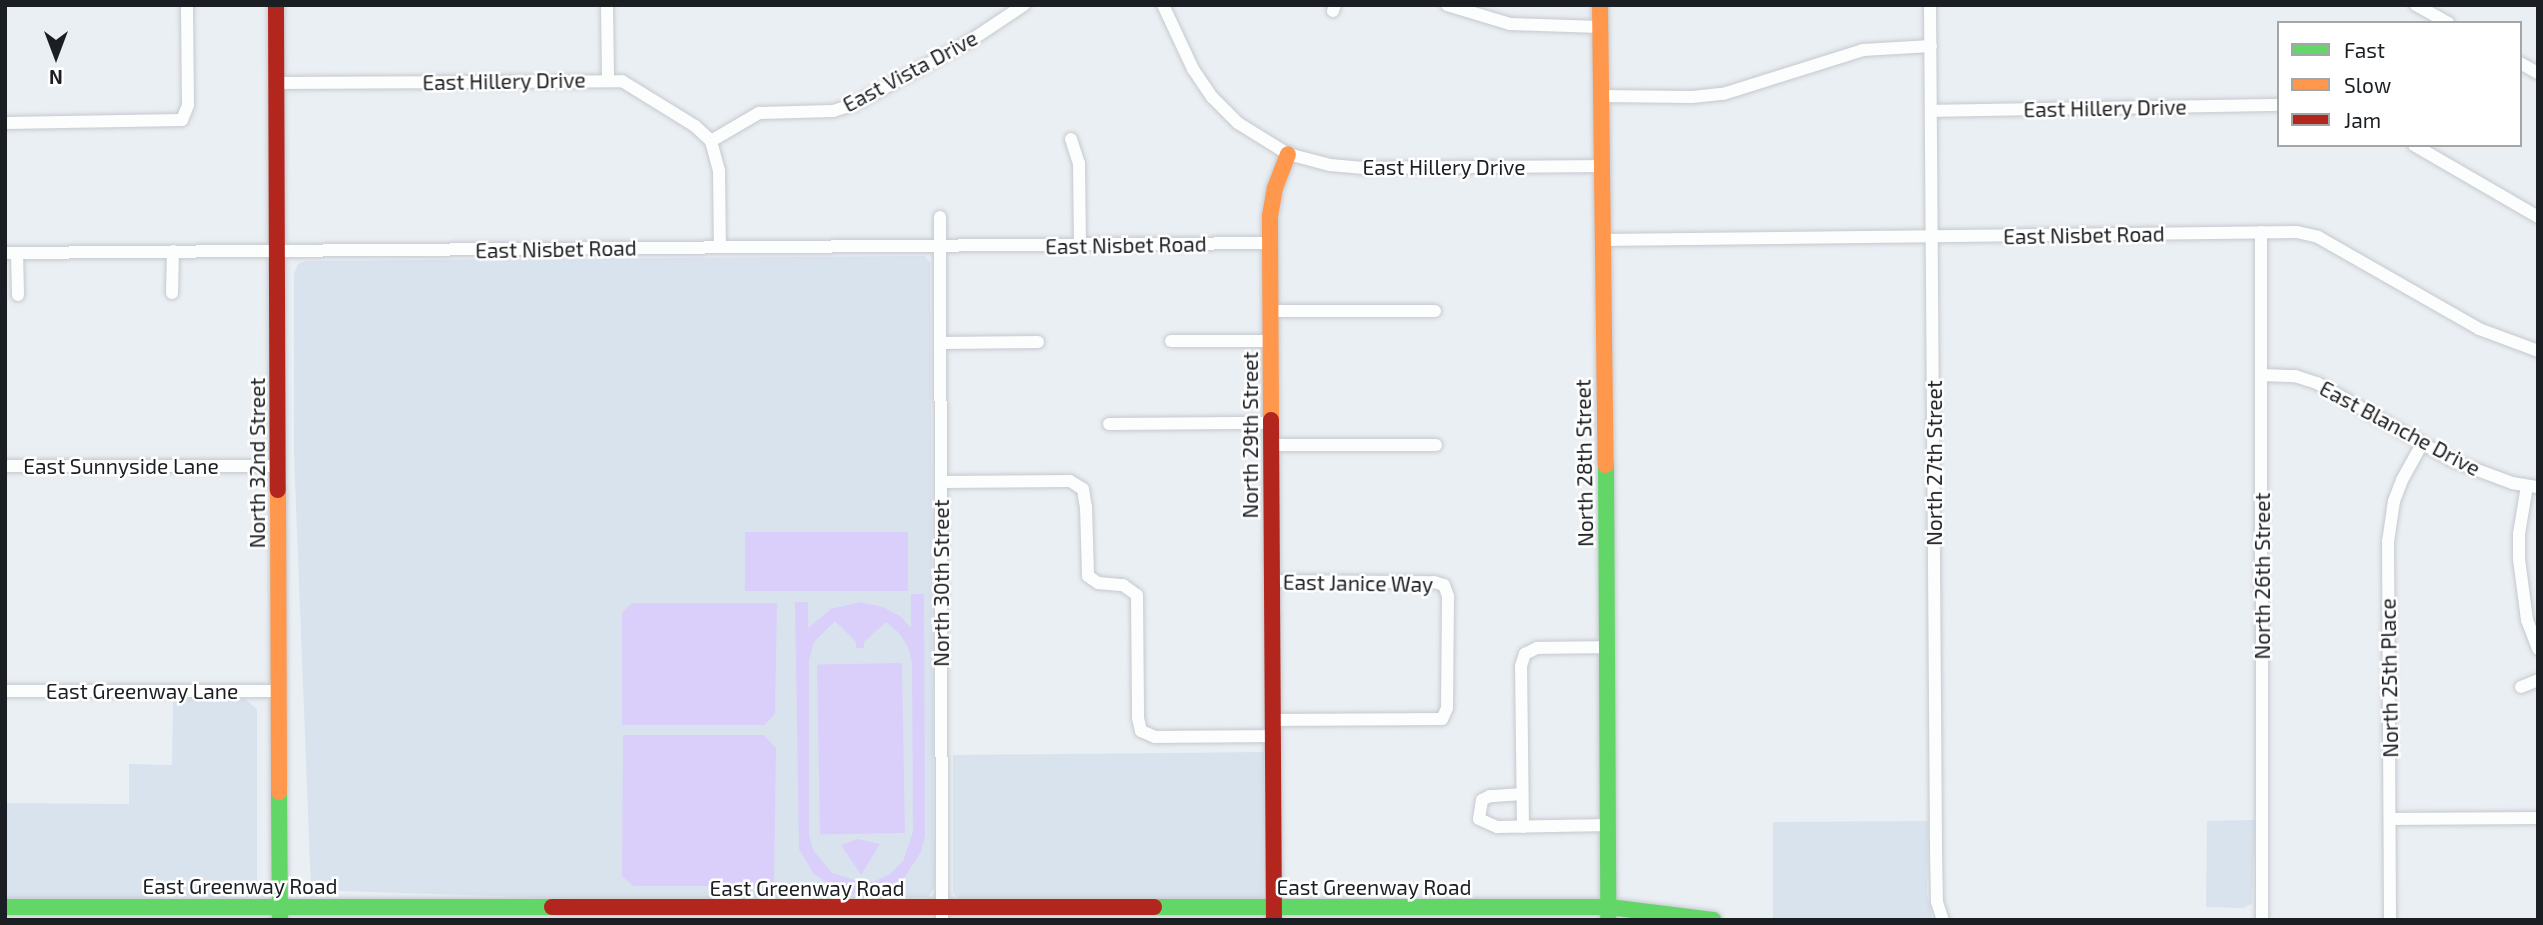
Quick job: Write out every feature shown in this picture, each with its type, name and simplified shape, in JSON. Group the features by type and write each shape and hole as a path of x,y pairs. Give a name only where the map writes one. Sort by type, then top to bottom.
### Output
{"main road":[{"name":"North 32nd Street","path":"276,5 280,914"},
{"name":"North 28th Street","path":"1600,5 1608,647 1608,913"},
{"name":"North 29th Street","path":"1274,914 1270,243 1272,201 1288,153"},
{"name":"East Greenway Road","path":"5,907 102,913 280,914 1608,913 1713,920"}],"street":[{"path":"5,123 182,120 188,105 187,5"},
{"path":"607,5 608,80"},
{"name":"East Vista Drive","path":"711,141 760,113 833,111 853,105 970,41 1024,5"},
{"path":"1163,5 1193,69 1212,97 1238,123 1288,153"},
{"path":"1447,5 1510,24 1600,27"},
{"name":"North 27th Street","path":"1930,5 1936,852 1937,902 1943,920"},
{"path":"2416,5 2444,21"},
{"path":"1600,96 1692,97 1723,94 1863,50 1930,46"},
{"path":"2522,64 2538,73"},
{"name":"East Hillery Drive","path":"277,83 608,80 633,86 695,126 711,141"},
{"name":"East Hillery Drive","path":"1931,111 2277,105"},
{"path":"1071,139 1079,163 1080,245"},
{"path":"711,141 719,170 720,247"},
{"path":"2417,147 2538,217"},
{"name":"East Hillery Drive","path":"1288,153 1330,165 1364,168 1601,166"},
{"path":"940,217 940,247"},
{"name":"North 26th Street","path":"2261,232 2262,920"},
{"name":"East Nisbet Road","path":"1602,240 2297,232 2318,237 2479,329 2538,351"},
{"name":"East Nisbet Road","path":"18,295 11,253 1270,243"},
{"name":"North 30th Street","path":"940,247 943,915"},
{"path":"172,293 173,251"},
{"path":"1271,311 1435,311"},
{"path":"1171,341 1271,341"},
{"path":"940,343 1038,342"},
{"name":"East Blanche Drive","path":"2262,375 2295,376 2317,383 2422,444 2482,473 2532,487"},
{"path":"1109,424 1271,423"},
{"name":"North 25th Place","path":"2390,920 2388,542 2398,491 2422,444"},
{"path":"1271,445 1436,445"},
{"name":"East Sunnyside Lane","path":"5,466 278,466"},
{"path":"941,482 1070,481 1083,489 1088,576 1098,583 1123,585 1137,595 1138,718 1142,731 1155,737 1273,728"},
{"path":"2532,487 2519,534 2519,559 2527,620 2538,649"},
{"name":"East Janice Way","path":"1272,581 1444,584 1448,596 1447,708 1443,719 1273,728"},
{"path":"1523,827 1521,666 1525,654 1536,648 1608,647"},
{"path":"2521,687 2538,680"},
{"name":"East Greenway Lane","path":"5,691 279,691"},
{"path":"1522,794 1490,796 1482,800 1479,819 1485,824 1497,827 1609,825"},
{"path":"2390,819 2538,818"}],"shaded area":[{"path":"925,256 930,263 934,888 928,897 612,900 311,890 294,455 294,274 298,264 306,261"},
{"path":"745,532 908,532 908,591 745,591"},
{"path":"911,594 924,594 925,836 921,852 904,878 879,892 851,894 837,890 813,873 799,849 795,602 808,602 808,628 831,609 860,602 883,607 900,616 911,628","holes":["835,621 856,642 856,648 864,648 864,642 886,622 898,632 908,647 912,663 913,832 903,861 890,874 875,881 861,882 832,873 813,850 809,835 809,660 814,642"]},
{"path":"632,603 777,603 775,714 764,725 622,725 622,613"},
{"path":"902,663 905,833 820,834 817,664"},
{"path":"173,699 245,699 257,709 257,886 251,896 241,900 171,895 153,900 5,900 5,803 129,804 129,764 172,765"},
{"path":"623,735 764,735 776,748 774,886 633,886 622,876"},
{"path":"1264,752 1263,897 1256,900 961,900 953,893 953,755"},
{"path":"2255,820 2252,904 2243,908 2206,907 2207,821"},
{"path":"1928,821 1927,895 1933,920 1773,920 1773,822"},
{"path":"858,839 880,844 861,875 841,845"}],"traffic: fast":[{"path":"1606,465 1608,920"},
{"path":"279,792 280,920"},
{"path":"5,907 552,907"},
{"path":"1154,907 1609,907 1713,920"}],"traffic: slow":[{"path":"1600,5 1606,465"},
{"path":"1271,420 1270,216 1275,188 1288,154"},
{"path":"278,490 279,792"}],"traffic: jam":[{"path":"276,5 278,490"},
{"path":"1271,420 1274,920"},
{"path":"552,907 1154,907"}]}
